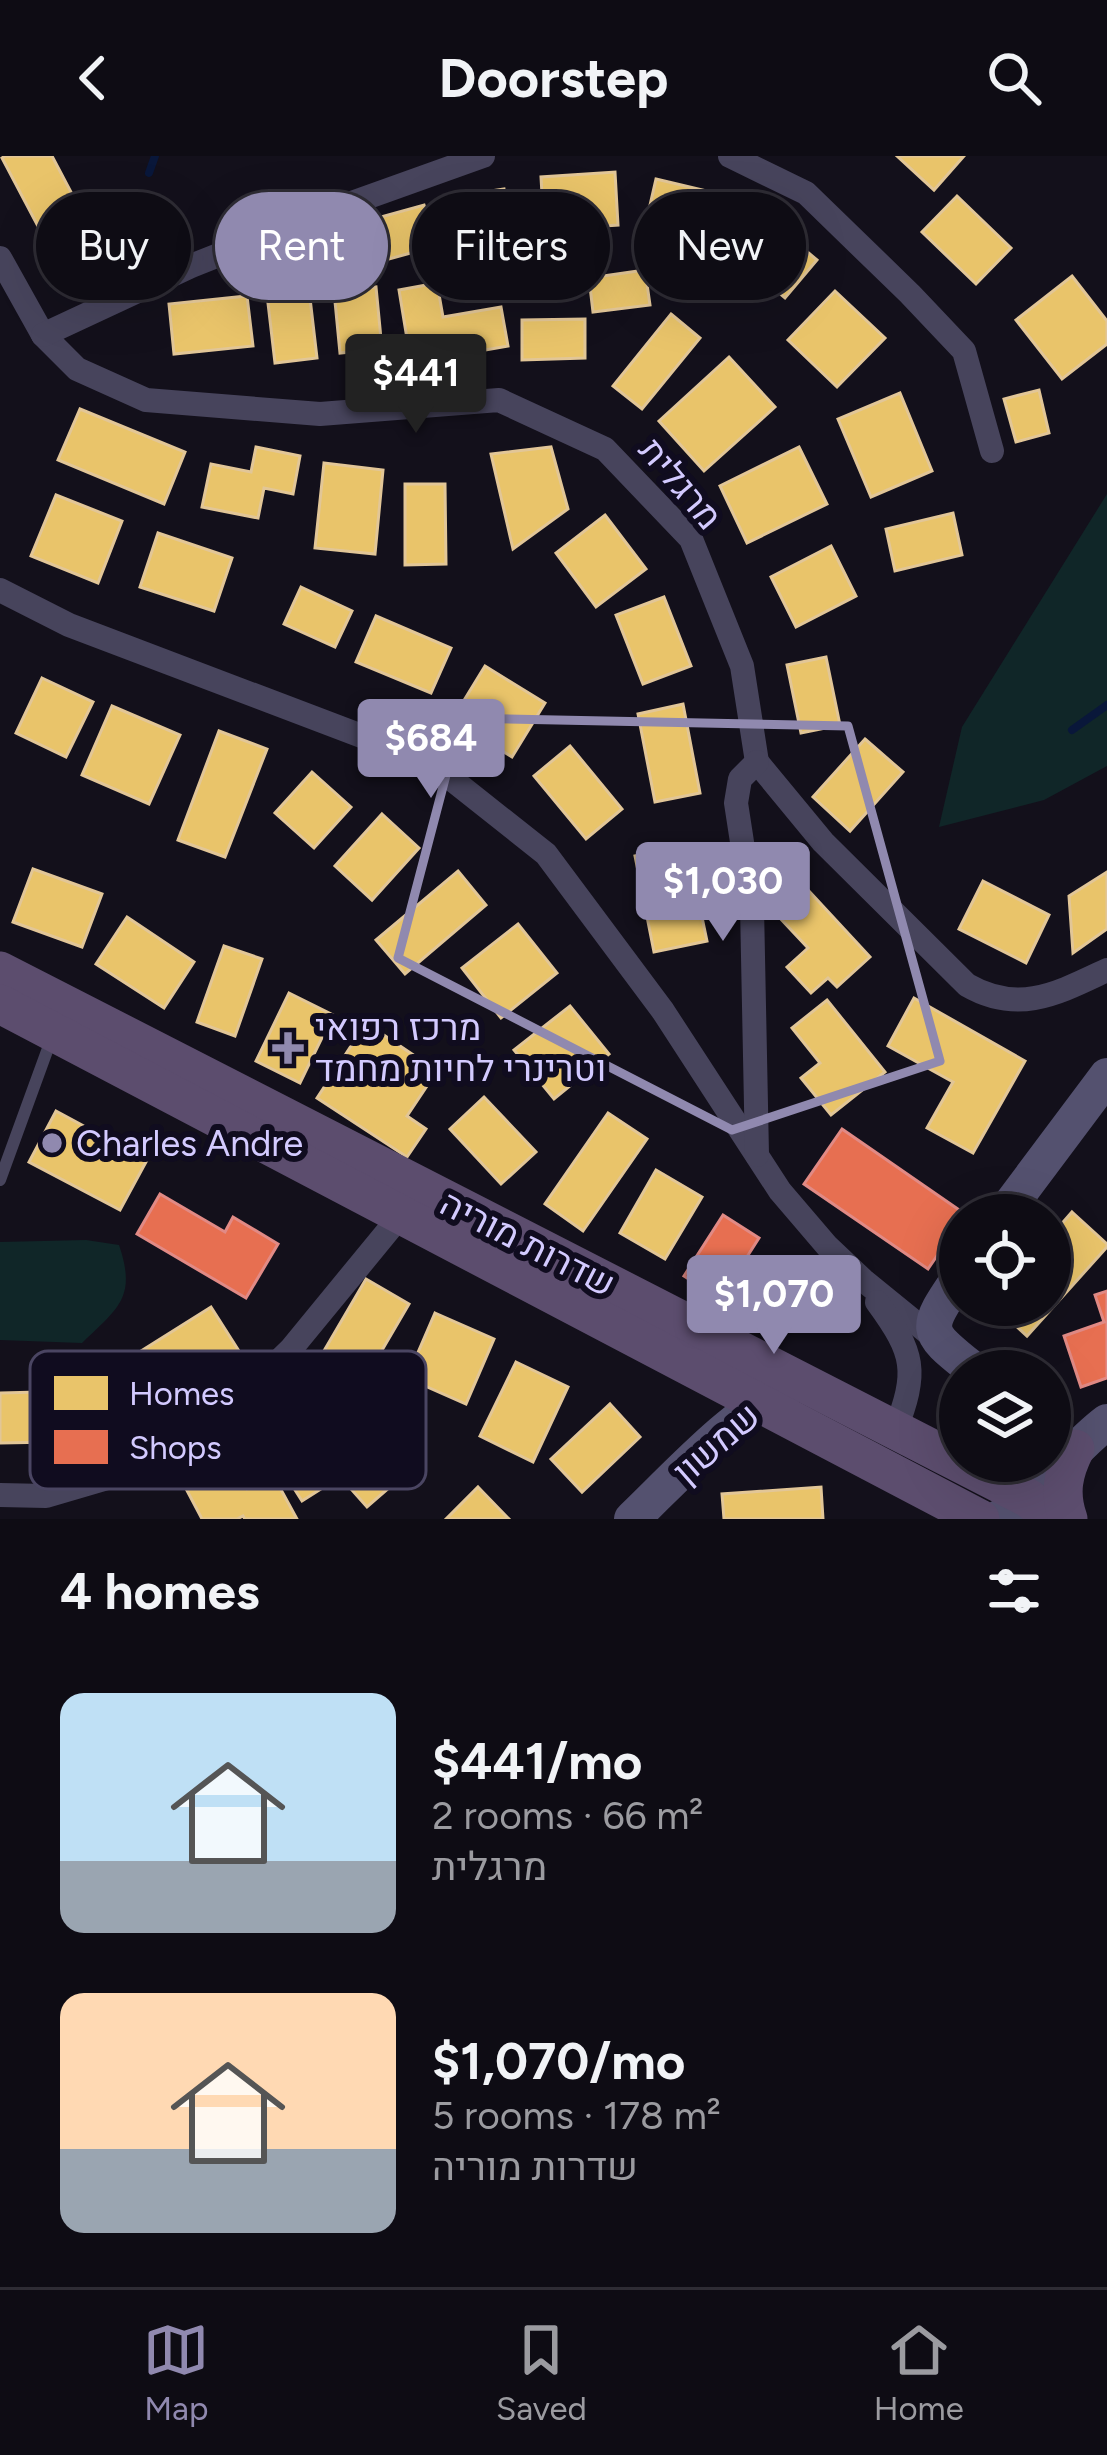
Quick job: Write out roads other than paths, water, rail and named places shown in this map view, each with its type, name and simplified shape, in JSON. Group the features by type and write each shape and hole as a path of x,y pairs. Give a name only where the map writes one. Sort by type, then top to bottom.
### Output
{"main road":[{"name":"שדרות מוריה","path":"0,971 811,1387 895,1432 1008,1503"},
{"name":"שדרות מוריה","path":"0,1004 761,1402 1008,1503"},
{"path":"1062,1482 1068,1519"}],"street":[{"path":"43,335 191,266 483,156"},
{"path":"730,156 806,193 964,351 992,451"},
{"name":"מרגלית","path":"0,258 43,335 77,370 146,400 320,414 500,400 605,449 691,539 742,666 757,763 740,779 736,802 752,907 758,1157"},
{"path":"0,590 69,625 430,762 546,854 663,1011 802,1217 862,1280 949,1350"},
{"path":"757,763 823,842 967,985 1015,1001 1058,993 1107,970"},
{"path":"1019,1194 1107,1076"},
{"path":"289,1351 401,1214"},
{"path":"862,1280 895,1326 911,1363 895,1432"},
{"path":"938,1341 934,1322 939,1309"},
{"name":"שמשון","path":"632,1519 761,1402 811,1387"},
{"path":"1071,1435 1107,1422"},
{"path":"0,1495 46,1496 70,1489"}],"lane":[{"path":"0,1180 54,1032"}],"waterway":[{"path":"149,173 155,156"},
{"path":"1072,730 1107,705"}],"place":[{"name":"מרכז רפואי וטרינרי לחיות מחמד","path":"288,1048"},
{"name":"Charles Andre","path":"52,1143"}]}
